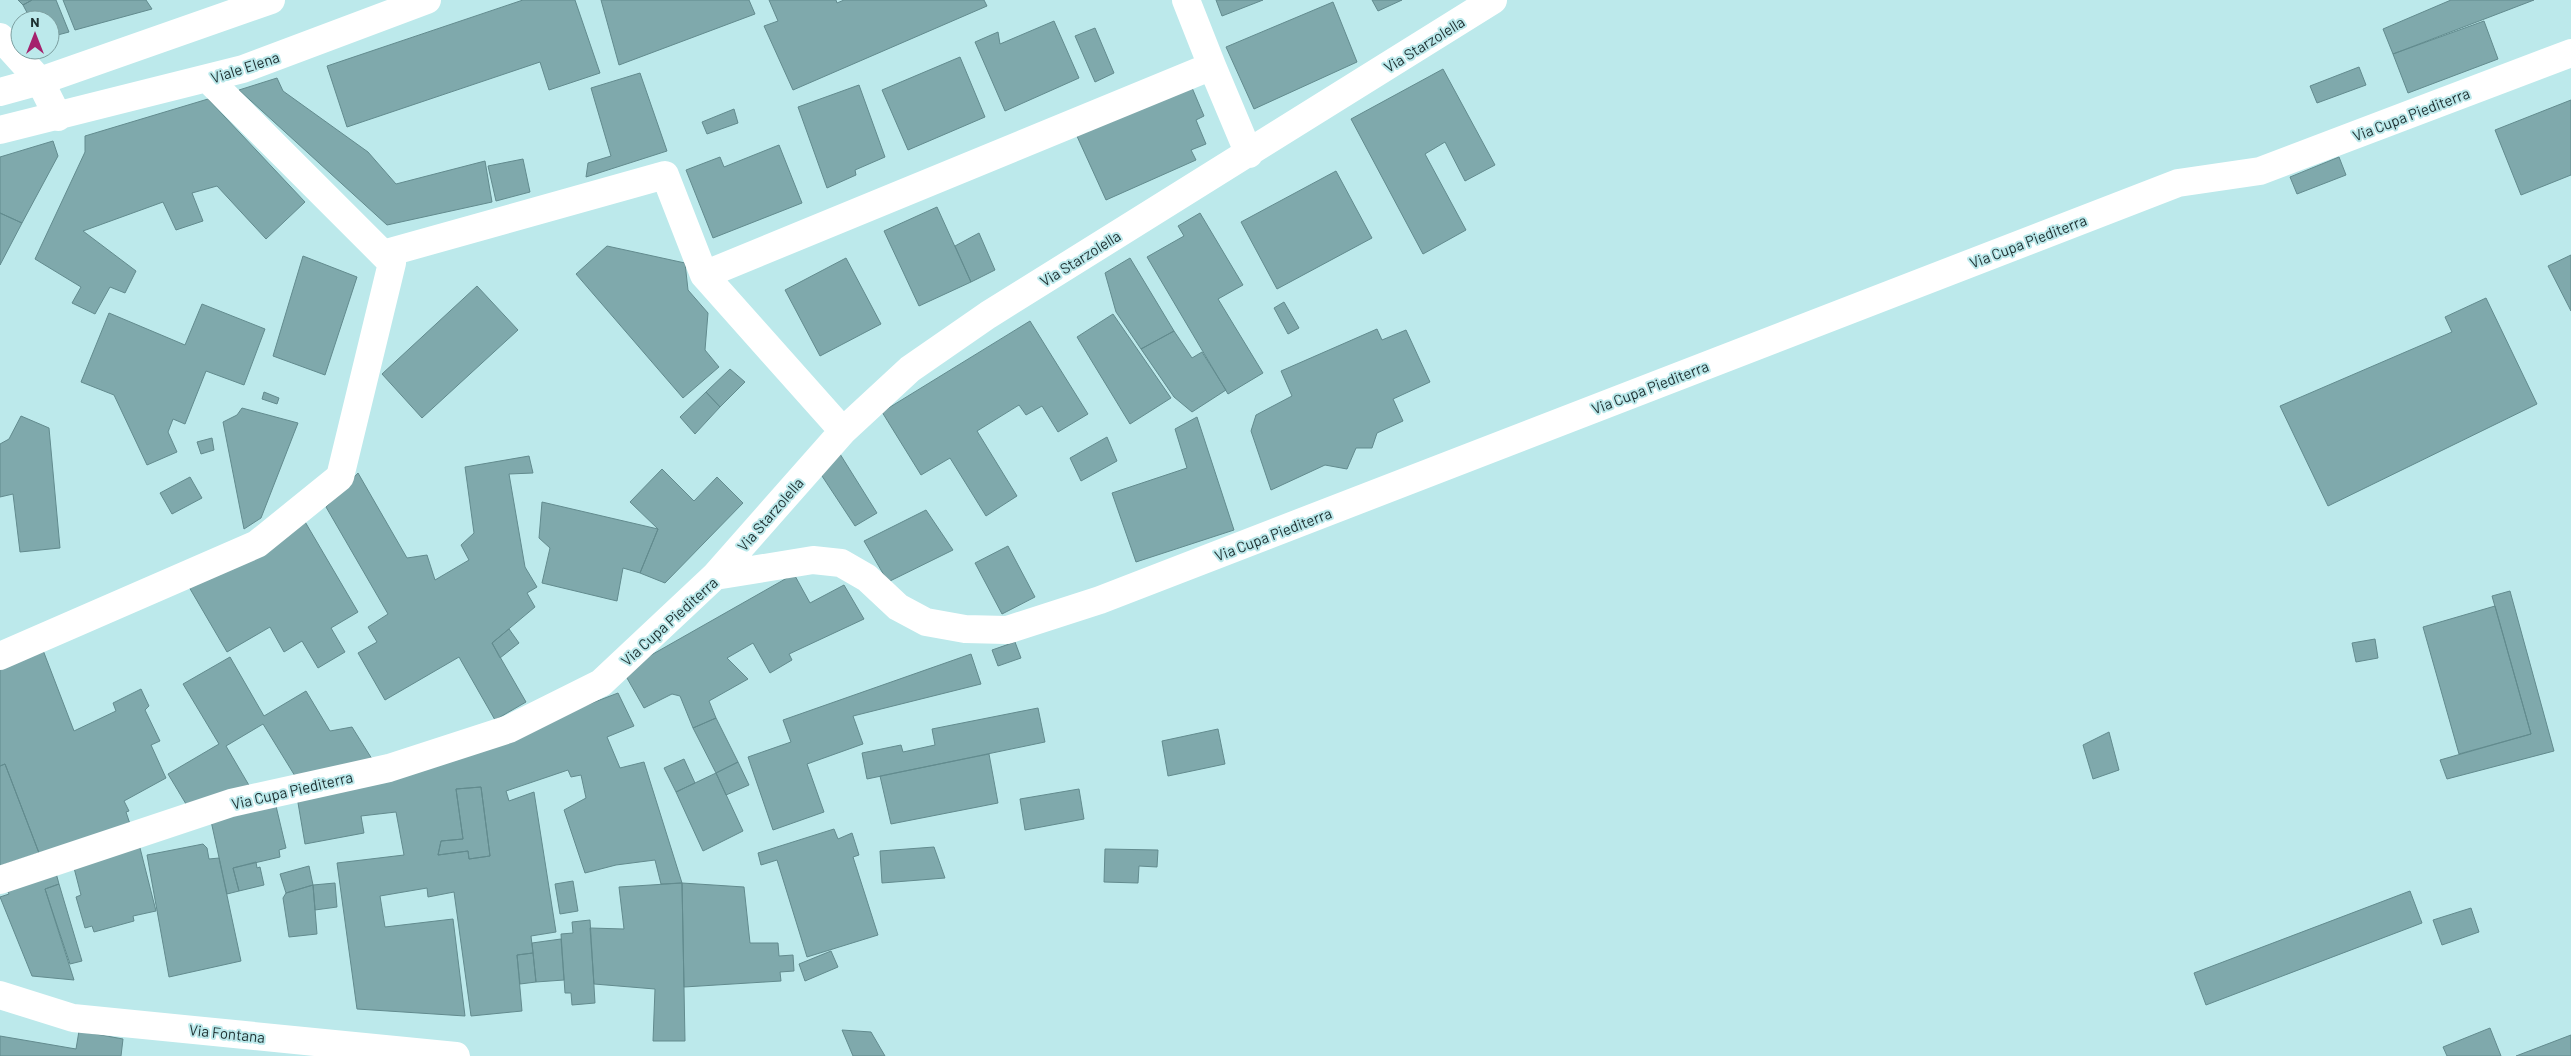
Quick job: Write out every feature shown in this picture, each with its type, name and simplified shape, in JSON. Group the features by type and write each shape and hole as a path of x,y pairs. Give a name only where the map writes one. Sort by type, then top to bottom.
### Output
{"street":[{"path":"0,92 40,81 270,0"},
{"name":"Viale Elena","path":"0,130 58,117 243,69 427,0"},
{"path":"1186,0 1249,154"},
{"name":"Via Starzolella","path":"716,576 843,431 910,369 988,315 1494,0"},
{"path":"0,37 40,81 58,117"},
{"name":"Via Cupa Piediterra","path":"0,880 231,803 389,768 508,730 601,683 716,576 813,560 841,563 867,578 898,607 926,622 965,629 1007,630 1100,600 2178,183 2260,171 2571,53"},
{"path":"704,275 1212,66"},
{"path":"0,656 257,544 340,477 392,264 208,79"},
{"path":"383,254 665,175 704,275 843,431"},
{"name":"Via Fontana","path":"0,995 73,1018 456,1056"}],"building":[{"path":"18,0 32,0 23,5"},
{"path":"32,0 56,0 69,32 60,34 60,10 26,10 23,5"},
{"path":"63,0 146,0 152,9 75,30"},
{"path":"523,0 575,0 600,73 549,90 540,62 347,127 327,66"},
{"path":"601,0 749,0 755,14 619,65"},
{"path":"769,0 836,0 837,3 844,0 984,0 987,6 793,90 764,26 778,21"},
{"path":"1216,0 1263,0 1222,16"},
{"path":"1372,0 1402,0 1378,11"},
{"path":"2451,0 2534,0 2393,54 2383,29"},
{"path":"1333,2 1357,62 1254,109 1226,47"},
{"path":"1054,21 1079,78 1005,111 975,42 998,32 1000,44"},
{"path":"2484,21 2498,59 2408,93 2393,54"},
{"path":"1095,28 1114,73 1095,82 1075,36"},
{"path":"960,57 985,117 908,150 882,90"},
{"path":"2359,67 2366,85 2317,103 2310,86"},
{"path":"1443,69 1495,165 1465,181 1445,142 1425,154 1466,230 1423,254 1351,119"},
{"path":"640,73 667,151 586,177 588,163 611,156 591,88"},
{"path":"277,78 283,91 368,152 396,184 485,161 492,202 387,225 239,90"},
{"path":"1190,83 1204,116 1196,120 1206,144 1191,150 1196,160 1106,200 1076,134"},
{"path":"859,85 885,157 855,170 856,175 827,188 798,107"},
{"path":"208,99 305,202 266,239 217,186 192,193 203,221 176,230 163,202 83,231 136,271 125,293 110,287 95,314 72,303 81,287 35,259 85,152 85,136"},
{"path":"2571,100 2571,175 2521,195 2495,130"},
{"path":"734,109 738,123 707,134 702,122"},
{"path":"53,141 58,156 22,223 0,213 0,157"},
{"path":"779,145 802,203 713,238 686,170 720,157 724,167"},
{"path":"2339,157 2346,175 2297,194 2290,177"},
{"path":"523,159 530,192 496,201 488,166"},
{"path":"1336,171 1372,238 1277,289 1241,222"},
{"path":"937,207 971,282 919,306 884,231"},
{"path":"0,213 22,223 0,265"},
{"path":"1200,213 1243,285 1218,299 1263,373 1228,394 1147,257 1184,236 1178,226"},
{"path":"979,233 995,270 971,282 955,246"},
{"path":"607,246 685,263 688,290 708,313 705,350 719,367 683,398 576,274"},
{"path":"2571,255 2571,311 2548,266"},
{"path":"303,256 357,277 325,375 273,356"},
{"path":"846,258 881,324 820,356 785,290"},
{"path":"1130,258 1174,331 1141,349 1116,312 1105,273"},
{"path":"477,286 518,330 422,418 382,374"},
{"path":"2486,298 2537,404 2328,506 2280,406 2452,332 2445,317"},
{"path":"1284,302 1299,328 1288,334 1274,308"},
{"path":"202,304 265,329 244,385 206,371 185,424 173,419 168,432 177,452 147,465 114,395 81,382 109,313 185,345"},
{"path":"1113,314 1171,398 1130,424 1077,337"},
{"path":"1030,321 1088,414 1058,432 1042,406 1026,415 1019,405 977,431 1017,496 986,516 950,458 921,475 882,412"},
{"path":"1377,329 1382,340 1406,330 1430,382 1393,399 1403,421 1377,433 1372,448 1356,448 1347,469 1325,465 1271,490 1251,431 1256,415 1292,396 1281,371"},
{"path":"1174,331 1192,358 1202,352 1226,390 1192,412 1174,397 1141,349"},
{"path":"730,369 745,382 720,407 706,392"},
{"path":"264,392 279,398 277,404 262,399"},
{"path":"706,392 720,407 695,434 680,417"},
{"path":"242,408 298,423 261,518 244,529 223,422 237,415"},
{"path":"21,416 49,428 60,548 20,552 13,494 0,497 0,444 9,439"},
{"path":"1197,417 1234,530 1136,562 1112,493 1187,468 1175,429"},
{"path":"1107,437 1117,461 1081,481 1070,458"},
{"path":"212,438 214,450 201,454 197,442"},
{"path":"840,454 877,513 855,526 820,473"},
{"path":"529,456 533,473 509,474 525,567 537,587 527,593 535,607 492,643 526,702 495,720 459,657 385,700 358,653 377,642 368,627 388,614 326,507 358,473 407,558 427,555 435,580 469,560 461,545 474,533 465,467"},
{"path":"662,469 694,501 717,477 743,503 665,583 640,573 658,529 630,502"},
{"path":"190,477 202,498 172,514 160,493"},
{"path":"542,502 658,529 640,573 623,568 617,601 542,583 550,548 539,538"},
{"path":"926,510 953,550 888,582 864,541"},
{"path":"304,520 358,612 331,628 345,652 318,668 302,641 284,652 270,627 227,652 189,587"},
{"path":"1008,546 1035,597 1002,614 975,563"},
{"path":"794,574 810,603 844,585 864,619 789,654 792,660 770,673 753,643 727,658 748,679 709,701 716,718 693,728 680,696 672,694 644,708 623,671"},
{"path":"2510,591 2554,751 2447,779 2440,760 2531,734 2492,596"},
{"path":"2495,606 2531,734 2459,754 2423,627"},
{"path":"509,629 519,643 500,658 492,643"},
{"path":"2375,639 2378,658 2356,662 2352,643"},
{"path":"1015,642 1021,658 998,666 992,650"},
{"path":"41,645 74,731 116,711 113,703 141,689 149,706 145,710 160,741 151,745 166,778 124,801 129,811 126,812 132,830 39,853 5,764 0,766 0,664"},
{"path":"971,654 981,684 853,716 863,744 807,764 824,812 773,830 748,757 791,742 783,720"},
{"path":"230,657 264,716 306,691 330,731 352,727 372,759 295,776 263,724 226,746 250,787 186,804 168,774 219,744 183,684"},
{"path":"618,693 634,726 607,737 620,768 644,762 682,883 661,884 655,860 616,865 585,873 564,810 586,798 581,775 571,777 568,770 506,791 509,801 534,792 556,932 531,936 533,953 517,955 522,1011 471,1016 454,892 428,897 427,888 380,896 385,927 453,919 465,1016 357,1009 337,863 404,855 396,812 361,816 364,833 305,844 297,797 420,769","holes":["481,787 490,856 469,859 468,851 438,855 441,841 463,839 456,789"]},
{"path":"1038,708 1045,742 867,779 862,753 901,745 903,752 935,745 932,729"},
{"path":"716,718 738,762 716,773 693,728"},
{"path":"1218,729 1225,764 1168,776 1162,741"},
{"path":"2109,732 2119,770 2093,779 2083,745"},
{"path":"989,754 998,803 891,824 880,776"},
{"path":"684,759 695,783 676,792 664,768"},
{"path":"738,762 749,785 726,795 716,773"},
{"path":"5,764 39,853 0,866 0,766"},
{"path":"716,773 743,831 703,851 676,792"},
{"path":"481,787 490,856 469,859 468,851 438,855 441,841 463,839 456,789"},
{"path":"1079,789 1084,819 1025,830 1020,799"},
{"path":"276,806 286,848 279,850 280,857 233,868 239,891 227,894 211,821"},
{"path":"834,829 838,839 852,833 859,855 853,857 878,935 807,957 777,860 761,865 758,853"},
{"path":"139,844 156,911 133,916 134,921 94,932 92,926 85,928 76,897 81,895 73,864"},
{"path":"203,844 207,848 209,859 219,858 241,961 169,977 147,855"},
{"path":"934,847 945,878 882,883 880,851"},
{"path":"1105,849 1158,850 1157,867 1139,866 1138,883 1104,882"},
{"path":"256,862 257,868 260,867 264,885 239,891 233,868"},
{"path":"309,866 313,885 286,893 280,874"},
{"path":"56,873 59,884 45,889 74,980 32,976 0,897 9,894 7,890"},
{"path":"573,881 578,911 560,914 555,884"},
{"path":"335,883 337,907 315,910 313,885"},
{"path":"682,883 744,887 750,943 778,943 779,956 793,955 794,971 780,972 781,981 684,987"},
{"path":"682,883 685,1041 653,1041 655,989 594,984 590,928 624,929 619,887"},
{"path":"59,884 82,961 70,964 45,889"},
{"path":"313,885 317,934 289,937 283,898 286,893"},
{"path":"2410,891 2422,923 2206,1005 2194,973"},
{"path":"2471,908 2479,932 2442,945 2433,920"},
{"path":"590,920 595,1003 572,1005 571,993 565,993 561,934 573,933 572,922"},
{"path":"561,939 564,980 536,982 532,943"},
{"path":"831,951 838,967 805,981 799,964"},
{"path":"533,953 536,982 520,984 517,955"},
{"path":"2490,1028 2501,1056 2447,1056 2443,1047"},
{"path":"842,1030 871,1032 885,1056 853,1056"},
{"path":"79,1031 123,1039 121,1056 0,1056 0,1036 76,1049"},
{"path":"2571,1035 2571,1056 2516,1056"}]}
